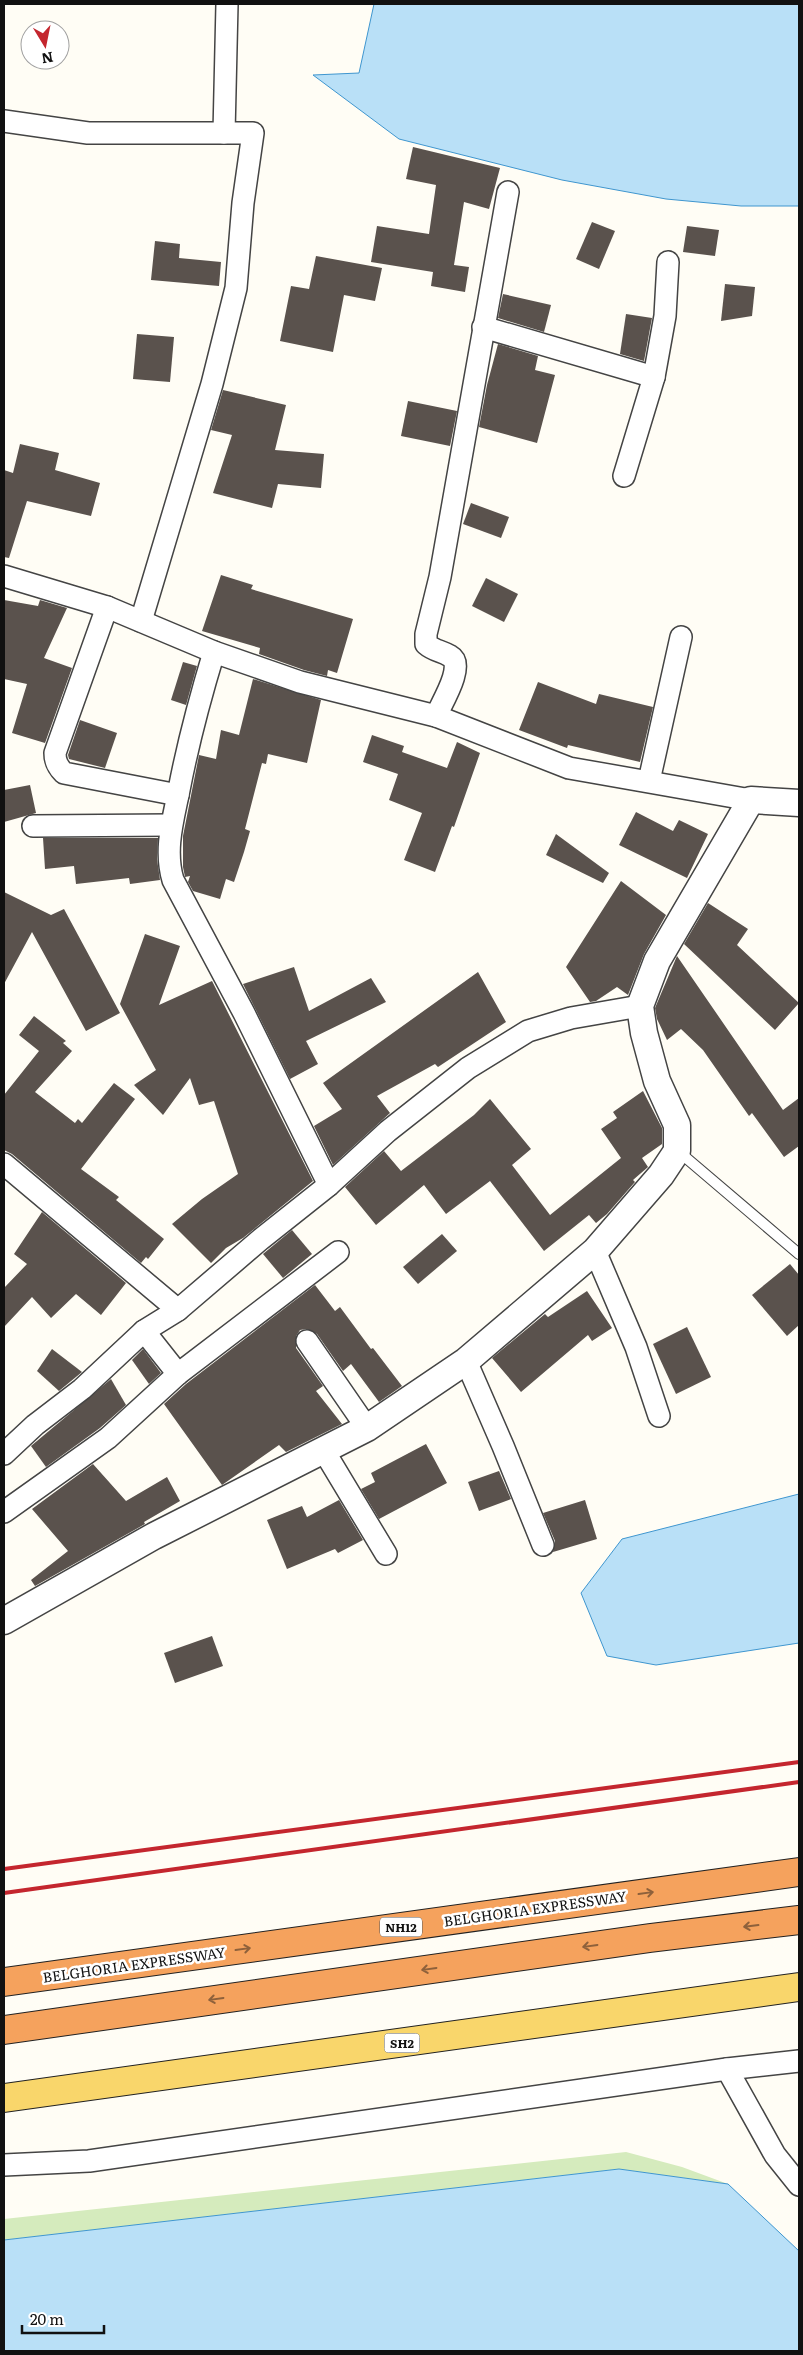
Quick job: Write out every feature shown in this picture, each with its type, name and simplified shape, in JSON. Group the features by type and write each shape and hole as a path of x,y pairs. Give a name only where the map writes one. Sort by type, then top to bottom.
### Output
{"highway":[{"name":"BELGHORIA EXPRESSWAY","path":"4,1982 799,1872"},
{"path":"4,2030 650,1938 799,1920"}],"main road":[{"name":"SH2","path":"4,2098 799,1987"}],"street":[{"path":"224,133 227,4"},
{"path":"4,121 88,133 254,133 243,203 236,288 212,384 141,621"},
{"path":"436,716 454,677 455,661 452,656 432,649 426,644 426,634 440,577 508,192"},
{"path":"624,476 654,377 665,316 668,262"},
{"path":"483,327 654,377"},
{"path":"4,576 107,607 214,652 300,682 436,716 569,768 751,800 799,803"},
{"path":"107,607 55,753 58,768 64,773 178,794"},
{"path":"649,781 680,637"},
{"path":"214,652 190,733 172,825 168,857 173,880 244,1013 329,1185"},
{"path":"4,1619 154,1536 367,1428 466,1361 595,1251 661,1175 677,1151 678,1125 657,1081 644,1033 640,1006 657,961 751,800"},
{"path":"33,826 172,825"},
{"path":"4,1454 34,1425 82,1389 144,1331 178,1310 261,1238 329,1185 388,1131 468,1068 528,1031 571,1018 640,1006"},
{"path":"4,1164 178,1310"},
{"path":"595,1251 636,1346 659,1416"},
{"path":"4,1512 108,1438 178,1374 338,1252"},
{"path":"144,1331 178,1374"},
{"path":"306,1341 367,1428"},
{"path":"466,1361 543,1545"},
{"path":"324,1451 386,1554"},
{"path":"4,2165 89,2161 727,2069 799,2061"},
{"path":"727,2069 775,2155 799,2185"}],"lane":[{"path":"677,1151 799,1254"}],"green space":[{"path":"626,2152 682,2167 728,2184 619,2169 4,2240 4,2219"}],"water":[{"path":"374,4 799,4 799,206 741,206 666,199 562,180 399,139 313,75 359,73"},
{"path":"799,1494 799,1643 656,1665 607,1656 581,1593 622,1539"},
{"path":"619,2169 728,2184 799,2251 799,2351 4,2351 4,2240"}],"building":[{"path":"413,147 500,168 489,209 464,202 454,265 469,267 465,292 431,286 433,272 371,262 377,226 429,234 436,185 406,179"},
{"path":"592,222 615,231 599,269 576,259"},
{"path":"687,226 719,230 715,256 683,252"},
{"path":"155,241 180,244 179,258 221,262 219,286 151,280"},
{"path":"316,256 382,268 375,301 344,295 333,352 280,341 291,286 309,289"},
{"path":"725,284 755,287 752,316 721,321"},
{"path":"503,294 551,305 544,332 498,318"},
{"path":"626,314 652,318 644,361 620,354"},
{"path":"137,334 174,337 170,382 133,379"},
{"path":"498,344 538,356 535,370 555,375 537,443 479,427 487,385"},
{"path":"223,390 286,405 275,450 324,454 321,488 278,484 272,508 213,493 232,435 211,430"},
{"path":"408,401 457,411 450,446 401,436"},
{"path":"20,444 59,453 55,470 100,483 91,516 27,501 9,558 4,557 4,470 13,473"},
{"path":"471,503 509,517 501,538 463,524"},
{"path":"221,575 253,585 251,589 353,619 337,673 328,670 327,676 304,670 259,654 260,648 202,631"},
{"path":"486,578 518,594 504,622 472,606"},
{"path":"4,600 38,606 40,600 67,608 44,658 72,668 45,743 12,733 27,684 4,679"},
{"path":"183,662 197,666 186,705 171,700"},
{"path":"253,679 321,700 307,763 268,754 266,764 262,763 245,829 250,831 244,852 234,882 226,879 220,899 193,891 188,882 190,876 185,877 183,867 183,836 199,755 216,759 221,730 239,735"},
{"path":"538,682 596,704 599,694 653,707 640,762 568,745 567,748 519,730"},
{"path":"80,720 117,733 105,768 69,759 68,755"},
{"path":"372,735 404,746 402,752 447,768 457,742 480,753 454,827 452,826 435,872 404,860 422,813 389,800 398,774 363,762"},
{"path":"30,785 36,813 4,822 4,790"},
{"path":"636,812 673,831 679,820 708,834 687,878 619,845"},
{"path":"556,834 609,873 603,883 546,855"},
{"path":"43,838 158,838 157,859 160,880 130,884 129,878 76,884 74,866 45,869"},
{"path":"621,881 666,915 644,954 628,995 617,987 596,1001 590,1002 566,967"},
{"path":"4,892 51,915 64,909 120,1013 86,1031 32,932 4,984"},
{"path":"708,903 748,929 737,945 799,1003 775,1030 684,944"},
{"path":"145,934 180,946 159,1005 212,981 313,1181 243,1238 226,1248 211,1263 172,1224 202,1199 238,1174 214,1101 199,1105 190,1078 163,1115 134,1085 156,1070 120,1004"},
{"path":"677,956 783,1110 799,1098 799,1146 784,1157 752,1113 749,1116 703,1050 681,1029 667,1040 657,1019 655,1008"},
{"path":"294,967 309,1011 371,978 386,1002 306,1041 318,1064 290,1079 243,984"},
{"path":"478,972 506,1022 438,1067 435,1064 377,1096 390,1113 333,1165 314,1126 342,1109 323,1083"},
{"path":"34,1016 66,1041 63,1043 72,1051 35,1092 75,1123 78,1119 82,1123 114,1083 135,1099 81,1169 119,1197 116,1200 164,1239 148,1259 146,1257 141,1263 12,1154 4,1150 4,1095 39,1051 19,1035"},
{"path":"643,1091 662,1128 662,1144 642,1158 648,1167 633,1180 635,1182 607,1214 596,1223 589,1215 544,1251 490,1181 446,1214 424,1185 376,1225 345,1187 384,1151 401,1171 474,1115 490,1099 531,1149 512,1165 550,1215 621,1158 601,1129 617,1118 613,1112"},
{"path":"42,1212 126,1283 101,1315 76,1294 51,1318 32,1297 4,1327 4,1288 27,1264 14,1254"},
{"path":"292,1230 312,1254 283,1278 263,1254"},
{"path":"442,1234 457,1251 418,1284 403,1267"},
{"path":"790,1264 799,1275 799,1325 787,1336 752,1295"},
{"path":"315,1285 335,1311 340,1307 371,1349 373,1348 402,1386 379,1402 351,1364 343,1371 317,1334 306,1329 300,1330 296,1336 296,1348 323,1386 316,1391 342,1424 286,1452 279,1445 222,1485 164,1404 186,1384"},
{"path":"587,1291 612,1328 592,1341 588,1335 521,1392 492,1358 545,1314 548,1317"},
{"path":"687,1327 711,1377 676,1394 653,1344"},
{"path":"52,1349 82,1372 59,1391 37,1371"},
{"path":"143,1349 161,1373 149,1384 132,1360"},
{"path":"111,1379 126,1405 100,1428 46,1467 31,1446"},
{"path":"426,1444 447,1483 379,1519 361,1489 375,1482 371,1473"},
{"path":"93,1464 126,1501 167,1477 180,1501 144,1522 145,1524 35,1586 31,1580 68,1551 32,1509"},
{"path":"499,1471 511,1499 479,1511 468,1482"},
{"path":"339,1500 363,1540 338,1553 335,1549 287,1569 267,1520 302,1506 307,1517"},
{"path":"585,1500 597,1539 553,1552 555,1541 543,1513"},
{"path":"212,1636 223,1666 175,1683 164,1653"}],"railway":[{"path":"4,1869 799,1762"},
{"path":"4,1893 799,1782"}]}
